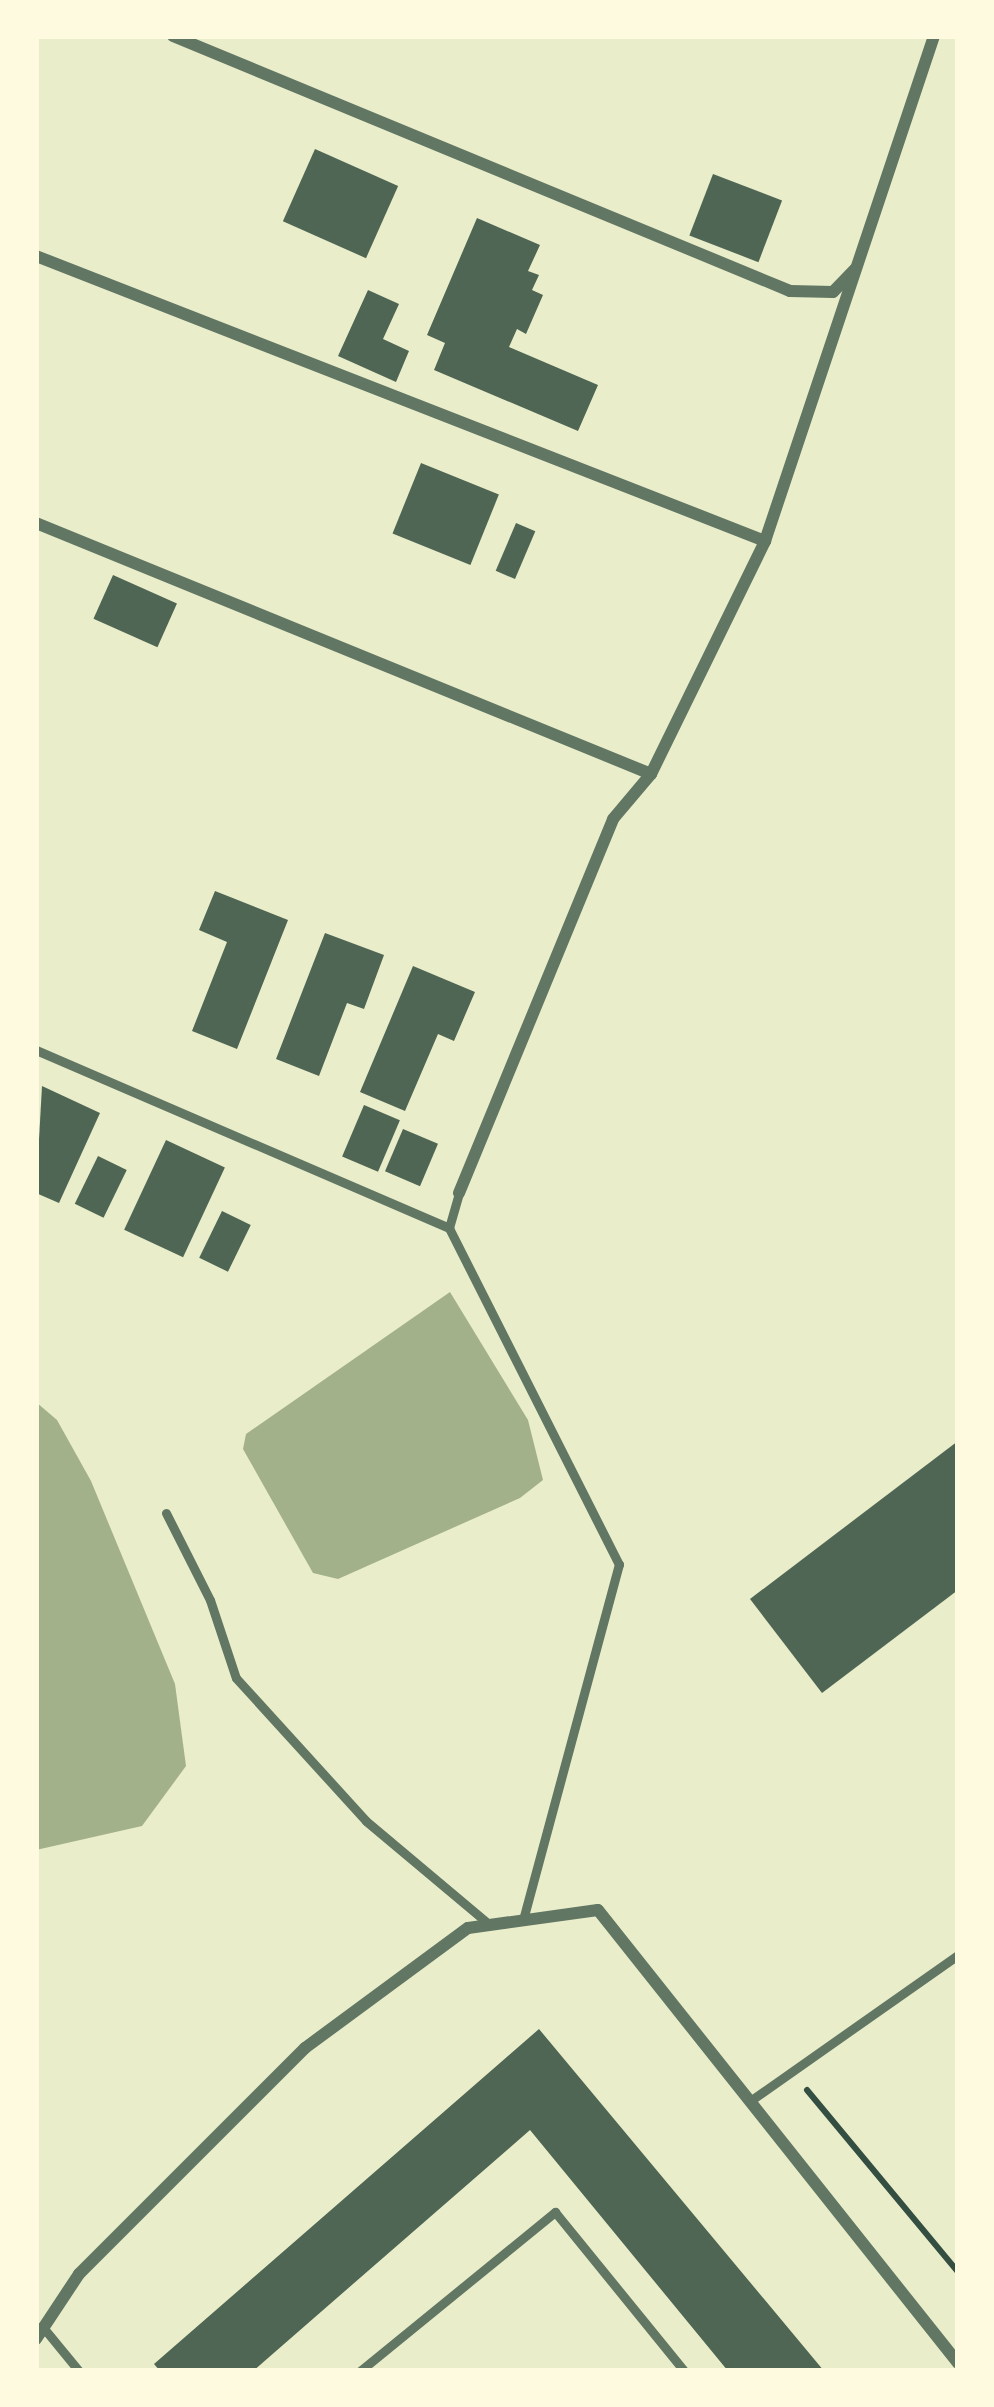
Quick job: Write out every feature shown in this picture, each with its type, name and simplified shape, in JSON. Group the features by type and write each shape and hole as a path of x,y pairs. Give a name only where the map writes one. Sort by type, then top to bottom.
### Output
{"street":[{"path":"172,36 790,291 832,292 860,264"},
{"path":"459,1193 613,819 651,773 765,541 934,36"},
{"path":"36,256 765,541"},
{"path":"36,523 651,773"},
{"path":"39,2332 80,2274 305,2048 468,1928 598,1910 958,2363"}],"lane":[{"path":"36,1051 448,1228 619,1564 523,1921"},
{"path":"448,1228 459,1193"},
{"path":"166,1513 210,1600 236,1678 366,1821 490,1925"},
{"path":"750,2101 958,1955"},
{"path":"360,2371 555,2212 684,2371"},
{"path":"39,2332 79,2371"}],"path":[{"path":"793,2074 958,2272"}],"shaded area":[{"path":"450,1292 528,1420 543,1480 520,1498 338,1579 313,1573 243,1449 246,1434"},
{"path":"36,1402 57,1420 91,1481 175,1684 186,1766 142,1826 36,1850"}],"building":[{"path":"315,149 398,186 366,258 283,221"},
{"path":"713,174 782,201 758,262 689,236"},
{"path":"477,218 540,245 528,271 539,275 532,290 543,295 526,334 517,329 509,347 598,385 578,431 434,370 445,343 427,335"},
{"path":"368,290 399,304 383,339 409,351 396,382 338,356"},
{"path":"421,463 499,494 470,565 393,533"},
{"path":"516,523 535,531 515,579 496,571"},
{"path":"113,575 177,603 157,647 93,619"},
{"path":"215,891 288,920 237,1049 192,1031 227,942 199,930"},
{"path":"325,933 384,955 364,1009 347,1003 319,1076 276,1059"},
{"path":"413,966 475,992 454,1041 438,1034 405,1111 360,1092"},
{"path":"42,1086 100,1113 59,1203 36,1193"},
{"path":"364,1105 400,1120 378,1172 342,1157"},
{"path":"403,1129 438,1144 420,1186 385,1171"},
{"path":"166,1140 225,1167 183,1257 124,1230"},
{"path":"98,1156 127,1170 104,1218 75,1204"},
{"path":"222,1211 251,1225 228,1272 199,1258"},
{"path":"958,1441 958,1590 822,1693 750,1599"},
{"path":"539,2029 824,2371 728,2371 530,2130 253,2371 160,2371 154,2364"}]}
